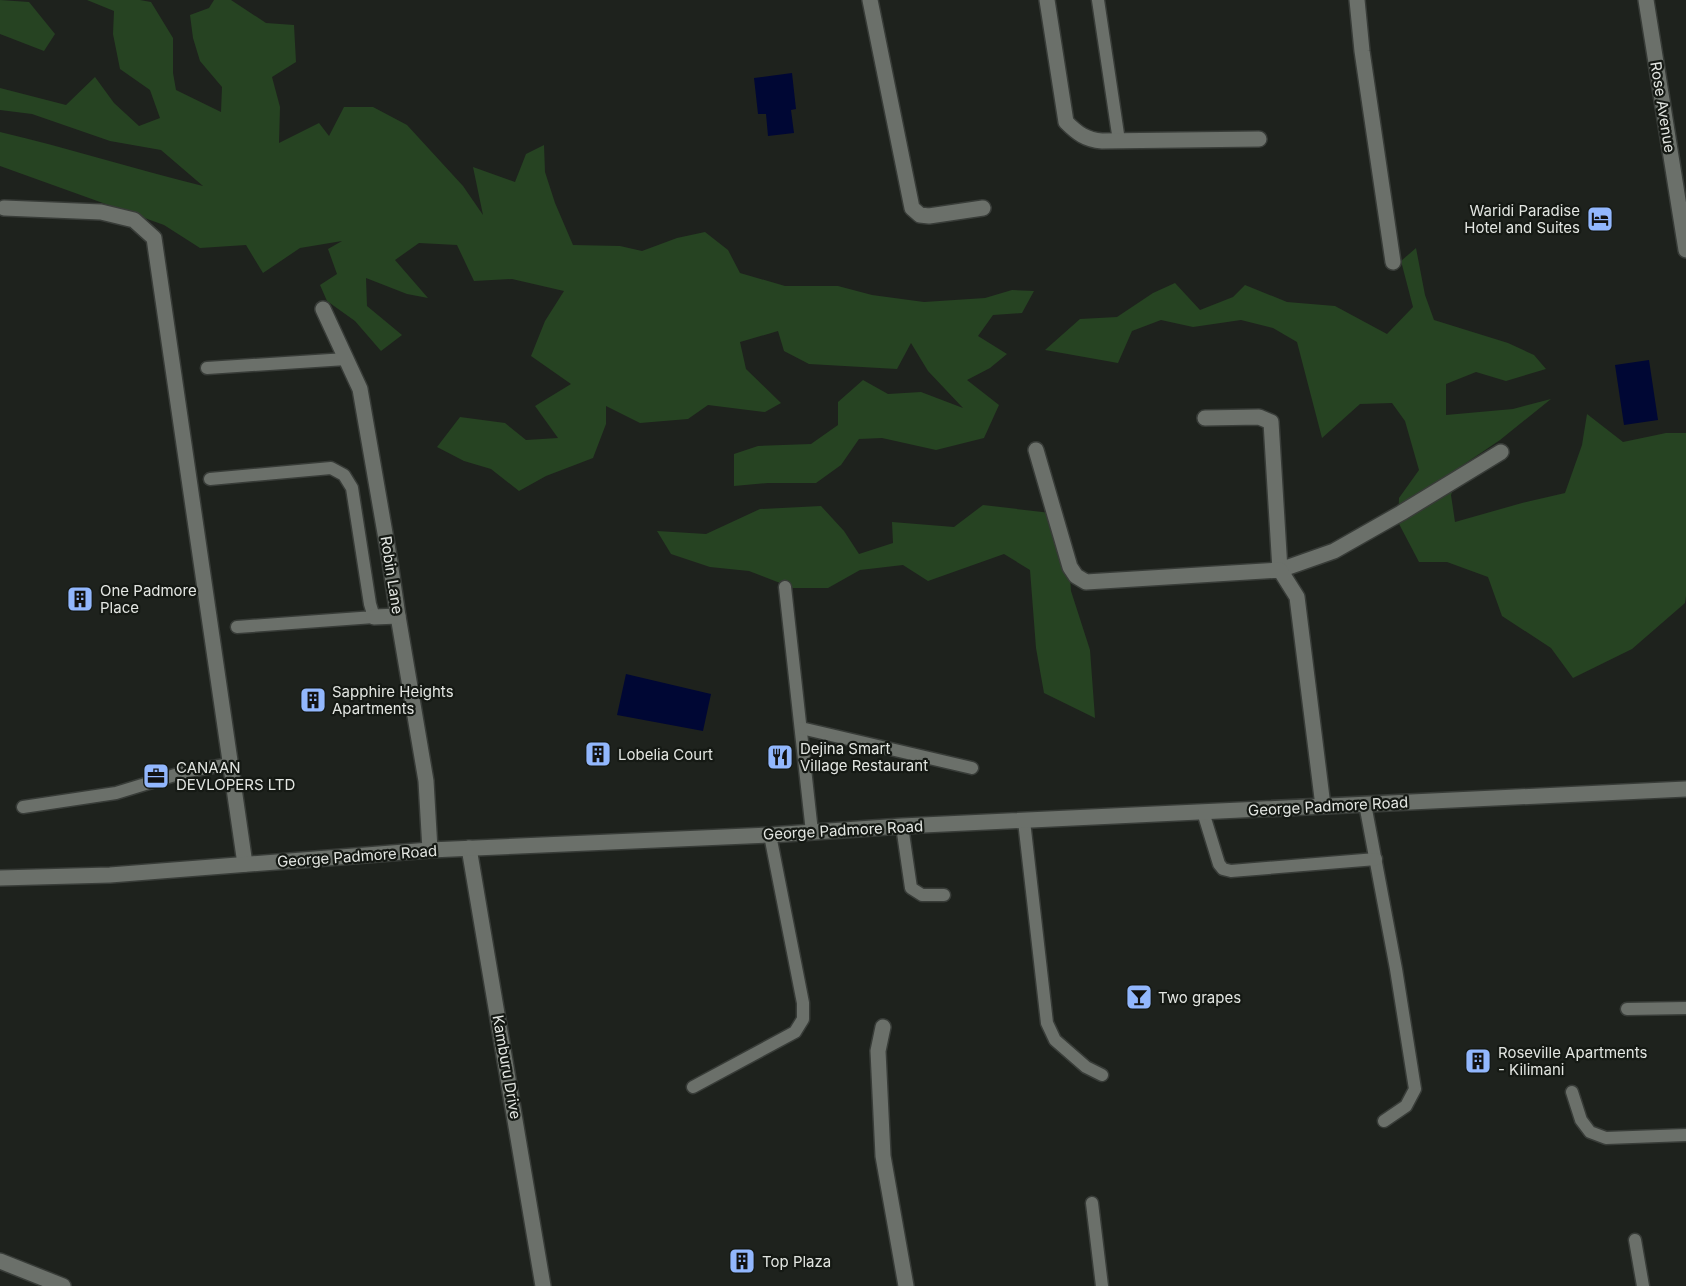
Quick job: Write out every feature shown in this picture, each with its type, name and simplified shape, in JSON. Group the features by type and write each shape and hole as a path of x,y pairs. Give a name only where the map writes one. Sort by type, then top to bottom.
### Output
{"street":[{"path":"870,0 912,208 920,215 929,216 983,208"},
{"path":"1047,0 1065,122 1077,133 1090,140 1119,141 1259,139"},
{"path":"1357,0 1362,51 1393,262"},
{"name":"Rose Avenue","path":"1646,0 1686,248"},
{"path":"4,208 101,212 134,220 154,238 245,864"},
{"name":"Robin Lane","path":"323,309 360,389 426,781 430,850"},
{"path":"1205,418 1259,417 1271,422 1280,570 1297,597 1323,806"},
{"path":"1036,450 1070,567 1076,576 1086,582 1280,570 1334,551 1501,452"},
{"path":"374,617 398,616"},
{"name":"George Padmore Road","path":"0,878 110,874 430,850 1686,789"},
{"name":"Kamburu Drive","path":"469,848 543,1286"},
{"path":"883,1027 878,1052 883,1156 906,1286"},
{"path":"0,1262 63,1286"}],"lane":[{"path":"1098,0 1119,141"},
{"path":"207,368 346,359"},
{"path":"210,479 331,468 344,475 352,488 374,617 237,627"},
{"path":"785,587 812,832"},
{"path":"801,728 972,768"},
{"path":"23,807 116,793 168,776 231,764"},
{"path":"1365,804 1396,969 1415,1089 1406,1106 1384,1121"},
{"path":"1203,812 1218,864 1231,871 1376,859"},
{"path":"1024,821 1047,1023 1055,1040 1086,1067 1102,1075"},
{"path":"903,826 911,888 922,895 944,896"},
{"path":"693,1087 795,1032 803,1019 803,1003 770,835"},
{"path":"1627,1009 1686,1008"},
{"path":"1572,1092 1581,1120 1590,1132 1606,1138 1686,1135"},
{"path":"1092,1203 1102,1286"},
{"path":"1635,1240 1643,1286"}],"green space":[{"path":"0,0 29,2 55,34 44,51 0,34"},
{"path":"87,0 151,2 173,38 173,73 176,90 221,112 222,87 200,61 193,38 190,15 209,8 214,0 231,0 266,23 294,25 296,62 272,77 280,107 279,143 319,123 329,136 344,107 373,107 407,125 463,186 483,215 473,167 515,182 526,154 544,145 545,172 573,245 620,246 642,251 677,238 705,232 728,250 740,273 785,286 838,286 872,295 924,302 985,298 1012,290 1034,291 1022,313 993,315 978,336 1007,354 990,368 967,380 999,405 984,438 936,450 882,438 859,439 841,465 816,483 734,486 734,454 758,446 811,444 838,425 838,402 863,380 888,394 921,392 963,408 928,371 911,343 897,369 809,364 784,351 778,331 740,342 746,369 781,403 765,412 708,405 688,419 640,423 606,406 606,424 593,458 546,476 519,491 491,469 464,461 437,447 460,417 505,423 526,440 558,438 535,406 571,384 531,356 545,321 564,291 512,279 474,281 457,245 419,243 395,260 428,298 407,294 366,278 367,306 402,335 381,351 355,321 327,301 320,285 337,274 328,249 342,241 300,248 263,273 246,245 200,248 164,225 0,166 0,132 203,186 161,150 110,141 32,114 0,110 0,88 66,105 95,77 114,103 139,126 160,118 150,90 120,69 113,34 114,11"},
{"path":"1416,248 1425,295 1434,320 1508,343 1534,355 1546,369 1506,381 1476,372 1446,384 1446,415 1513,409 1551,399 1500,440 1463,465 1451,495 1455,522 1565,493 1582,445 1587,414 1623,442 1666,433 1686,433 1685,603 1632,649 1573,678 1551,648 1502,616 1488,577 1447,562 1419,562 1398,522 1399,498 1419,470 1405,421 1392,403 1360,404 1322,438 1297,342 1273,328 1241,320 1193,327 1161,320 1132,331 1118,363 1045,350 1080,319 1117,317 1153,293 1175,283 1200,310 1233,297 1245,285 1287,302 1335,306 1387,334 1413,307 1401,261"},
{"path":"983,505 1051,513 1068,550 1071,591 1090,650 1095,718 1044,693 1036,648 1030,570 1004,554 928,581 903,565 860,570 828,588 793,588 749,571 710,567 671,554 657,531 706,534 760,509 821,506 844,531 859,554 893,543 892,522 954,527"}],"water":[{"path":"792,73 796,109 791,110 794,133 768,136 766,114 758,114 754,78"},
{"path":"1649,360 1658,420 1624,425 1615,365"},
{"path":"626,674 711,694 703,731 617,715"}],"place":[{"name":"Waridi Paradise Hotel and Suites","path":"1600,219"},
{"name":"One Padmore Place","path":"80,599"},
{"name":"Sapphire Heights Apartments","path":"313,700"},
{"name":"Lobelia Court","path":"598,754"},
{"name":"Dejina Smart Village Restaurant","path":"780,757"},
{"name":"CANAAN DEVLOPERS LTD","path":"156,776"},
{"name":"Two grapes","path":"1139,997"},
{"name":"Roseville Apartments - Kilimani","path":"1478,1061"},
{"name":"Top Plaza","path":"742,1261"}]}
